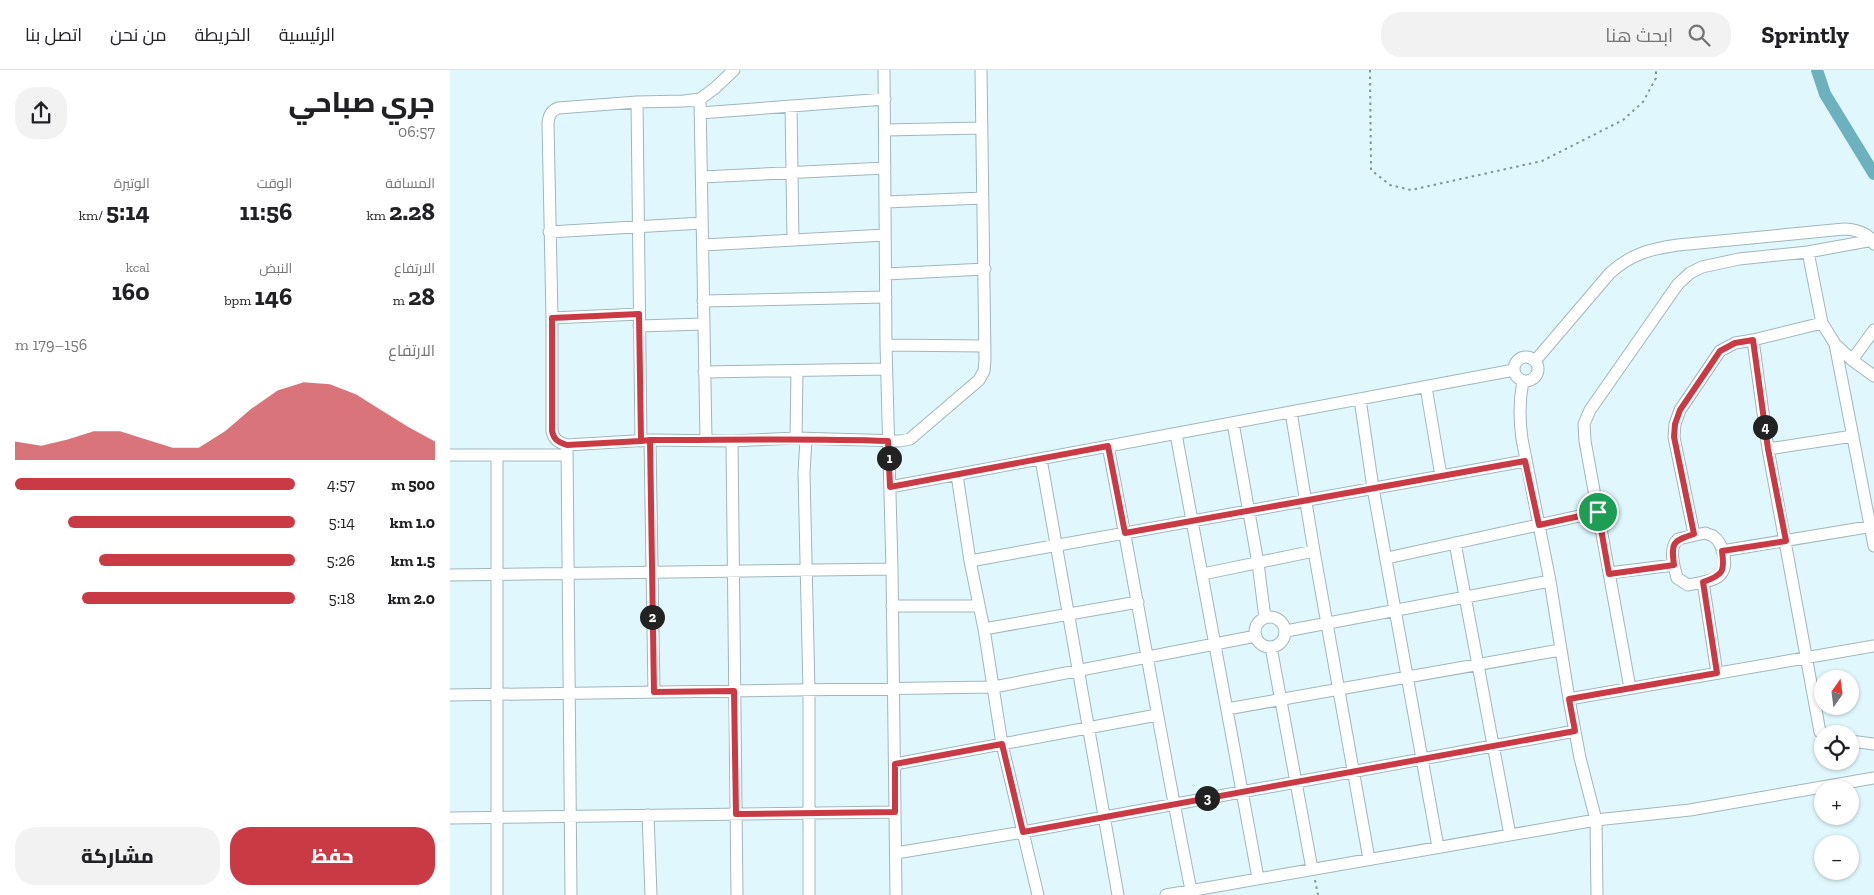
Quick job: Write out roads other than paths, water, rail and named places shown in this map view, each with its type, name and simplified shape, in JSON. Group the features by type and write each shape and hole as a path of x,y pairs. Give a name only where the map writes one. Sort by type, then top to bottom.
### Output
{"street":[{"path":"571,895 567,450 554,437 552,431 548,123 552,111 558,108 637,102 684,102 700,99 734,70"},
{"path":"884,70 886,369 892,569 896,895"},
{"path":"450,455 497,455 567,450 645,441 732,441 801,438 900,441 910,439 979,380 984,371 985,270 981,70"},
{"path":"700,99 706,440"},
{"path":"700,113 885,99"},
{"path":"637,102 639,320 651,572 654,692"},
{"path":"792,106 793,240"},
{"path":"885,130 982,128"},
{"path":"702,177 885,168"},
{"path":"886,202 983,198"},
{"path":"549,232 702,223"},
{"path":"1535,361 1610,273 1624,260 1654,249 1854,229 1874,242"},
{"path":"702,245 886,236"},
{"path":"1630,688 1585,440 1584,424 1590,410 1678,284 1690,272 1702,267 1739,259 1808,252 1874,242"},
{"path":"1808,252 1822,323 1835,344 1852,360 1874,376"},
{"path":"886,274 985,270"},
{"path":"703,301 886,297"},
{"path":"552,318 704,324"},
{"path":"1694,534 1674,437 1675,424 1680,410 1720,351 1735,343 1822,323"},
{"path":"1852,360 1874,330"},
{"path":"1753,340 1768,449 1819,725"},
{"path":"1835,344 1872,526 1874,546"},
{"path":"886,345 984,346"},
{"path":"1530,358 1535,361 1538,366 1538,373 1535,378 1523,381 1517,377 1514,370 1515,364 1519,360 1530,358"},
{"path":"704,372 886,369"},
{"path":"890,487 1514,370"},
{"path":"797,371 804,473 809,690 809,895"},
{"path":"1523,381 1519,399 1519,416 1525,461 1550,581 1575,731 1596,820 1597,895"},
{"path":"1426,387 1442,476"},
{"path":"1360,399 1394,610 1408,676 1438,847"},
{"path":"1291,412 1305,501 1369,859"},
{"path":"1233,423 1258,563 1265,618"},
{"path":"1176,434 1258,878"},
{"path":"1768,449 1853,436"},
{"path":"732,441 736,895"},
{"path":"1108,446 1191,890"},
{"path":"497,455 497,895"},
{"path":"1041,459 1118,895"},
{"path":"970,561 1525,461"},
{"path":"957,475 1002,744 1038,895"},
{"path":"1387,558 1598,512"},
{"path":"1722,551 1872,526"},
{"path":"1705,533 1713,536 1722,551 1724,564 1723,571 1719,577 1688,585 1677,578 1672,548 1678,539 1694,534 1705,533"},
{"path":"1456,543 1492,746 1510,835"},
{"path":"1203,574 1314,551"},
{"path":"1609,574 1674,565"},
{"path":"450,575 892,569"},
{"path":"1286,631 1550,581"},
{"path":"1703,582 1717,673"},
{"path":"984,629 1138,602"},
{"path":"892,606 979,606"},
{"path":"1265,618 1274,618 1282,622 1286,631 1284,639 1278,645 1271,647 1264,646 1256,636 1259,622 1265,618"},
{"path":"450,695 994,688 1256,636"},
{"path":"1569,699 1874,646"},
{"path":"1271,647 1312,869"},
{"path":"1227,709 1560,650"},
{"path":"895,764 1157,716"},
{"path":"896,853 1023,832 1575,731"},
{"path":"1859,742 1874,744"},
{"path":"1166,895 1596,820 1690,810 1874,778"},
{"path":"450,818 895,812"},
{"path":"648,815 651,895"}],"waterway":[{"path":"1817,70 1825,94 1874,174"}]}
